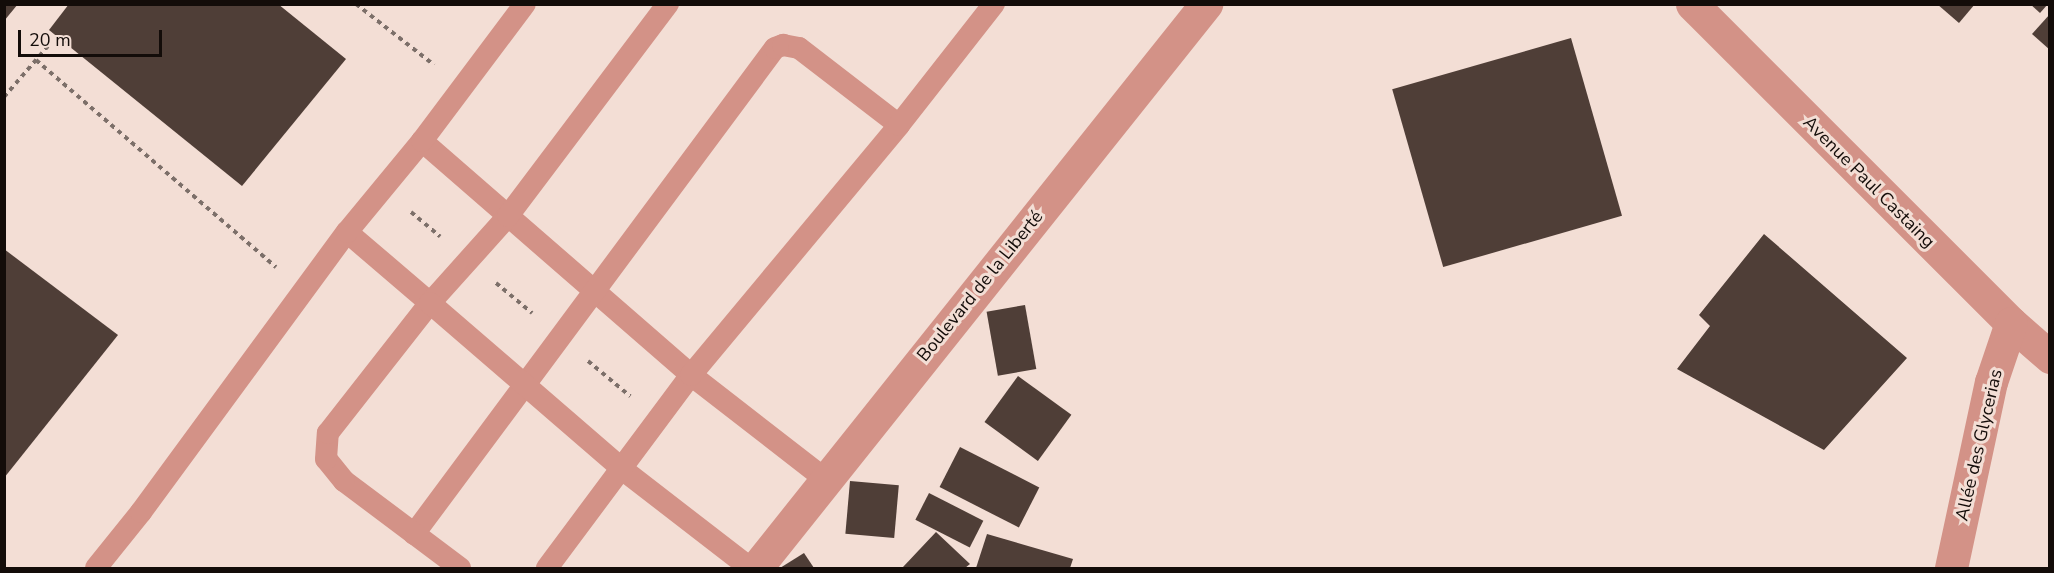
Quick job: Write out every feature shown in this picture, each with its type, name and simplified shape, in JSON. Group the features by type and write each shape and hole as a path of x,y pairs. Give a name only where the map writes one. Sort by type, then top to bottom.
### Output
{"street":[{"name":"Boulevard de la Liberté","path":"756,568 1206,4"},
{"name":"Avenue Paul Castaing","path":"1692,4 2011,323 2049,357"},
{"name":"Allée des Glycerias","path":"1951,568 1991,382 2011,323"}],"lane":[{"path":"96,568 347,232 422,141 525,4"},
{"path":"460,568 344,481 326,459 328,433 430,303 508,216 668,4"},
{"path":"547,568 692,375 899,125 994,4"},
{"path":"414,534 775,48 791,45 799,48 899,125"},
{"path":"422,141 593,292 692,375 825,479"},
{"path":"347,232 622,469 750,568"}],"path":[{"path":"356,4 463,87"},
{"path":"4,97 48,46"},
{"path":"36,60 304,291"},
{"path":"383,189 659,420"}],"building":[{"path":"4,4 18,4 4,21"},
{"path":"69,4 278,4 346,59 242,186 49,30"},
{"path":"1937,4 1975,4 1959,23"},
{"path":"2030,4 2048,4 2040,13"},
{"path":"2050,14 2050,50 2032,34"},
{"path":"1571,38 1622,216 1443,267 1392,89"},
{"path":"1764,234 1907,358 1824,450 1677,369 1710,326 1699,315"},
{"path":"4,249 118,335 4,478"},
{"path":"1025,305 1036,369 998,376 987,312"},
{"path":"1018,376 1071,415 1038,461 984,422"},
{"path":"960,447 1039,487 1019,528 940,487"},
{"path":"850,481 899,485 894,538 845,534"},
{"path":"929,493 983,521 970,547 915,520"},
{"path":"936,532 970,564 965,568 904,568 903,567"},
{"path":"987,534 1073,559 1070,568 976,568"},
{"path":"804,553 814,568 780,568"}]}
